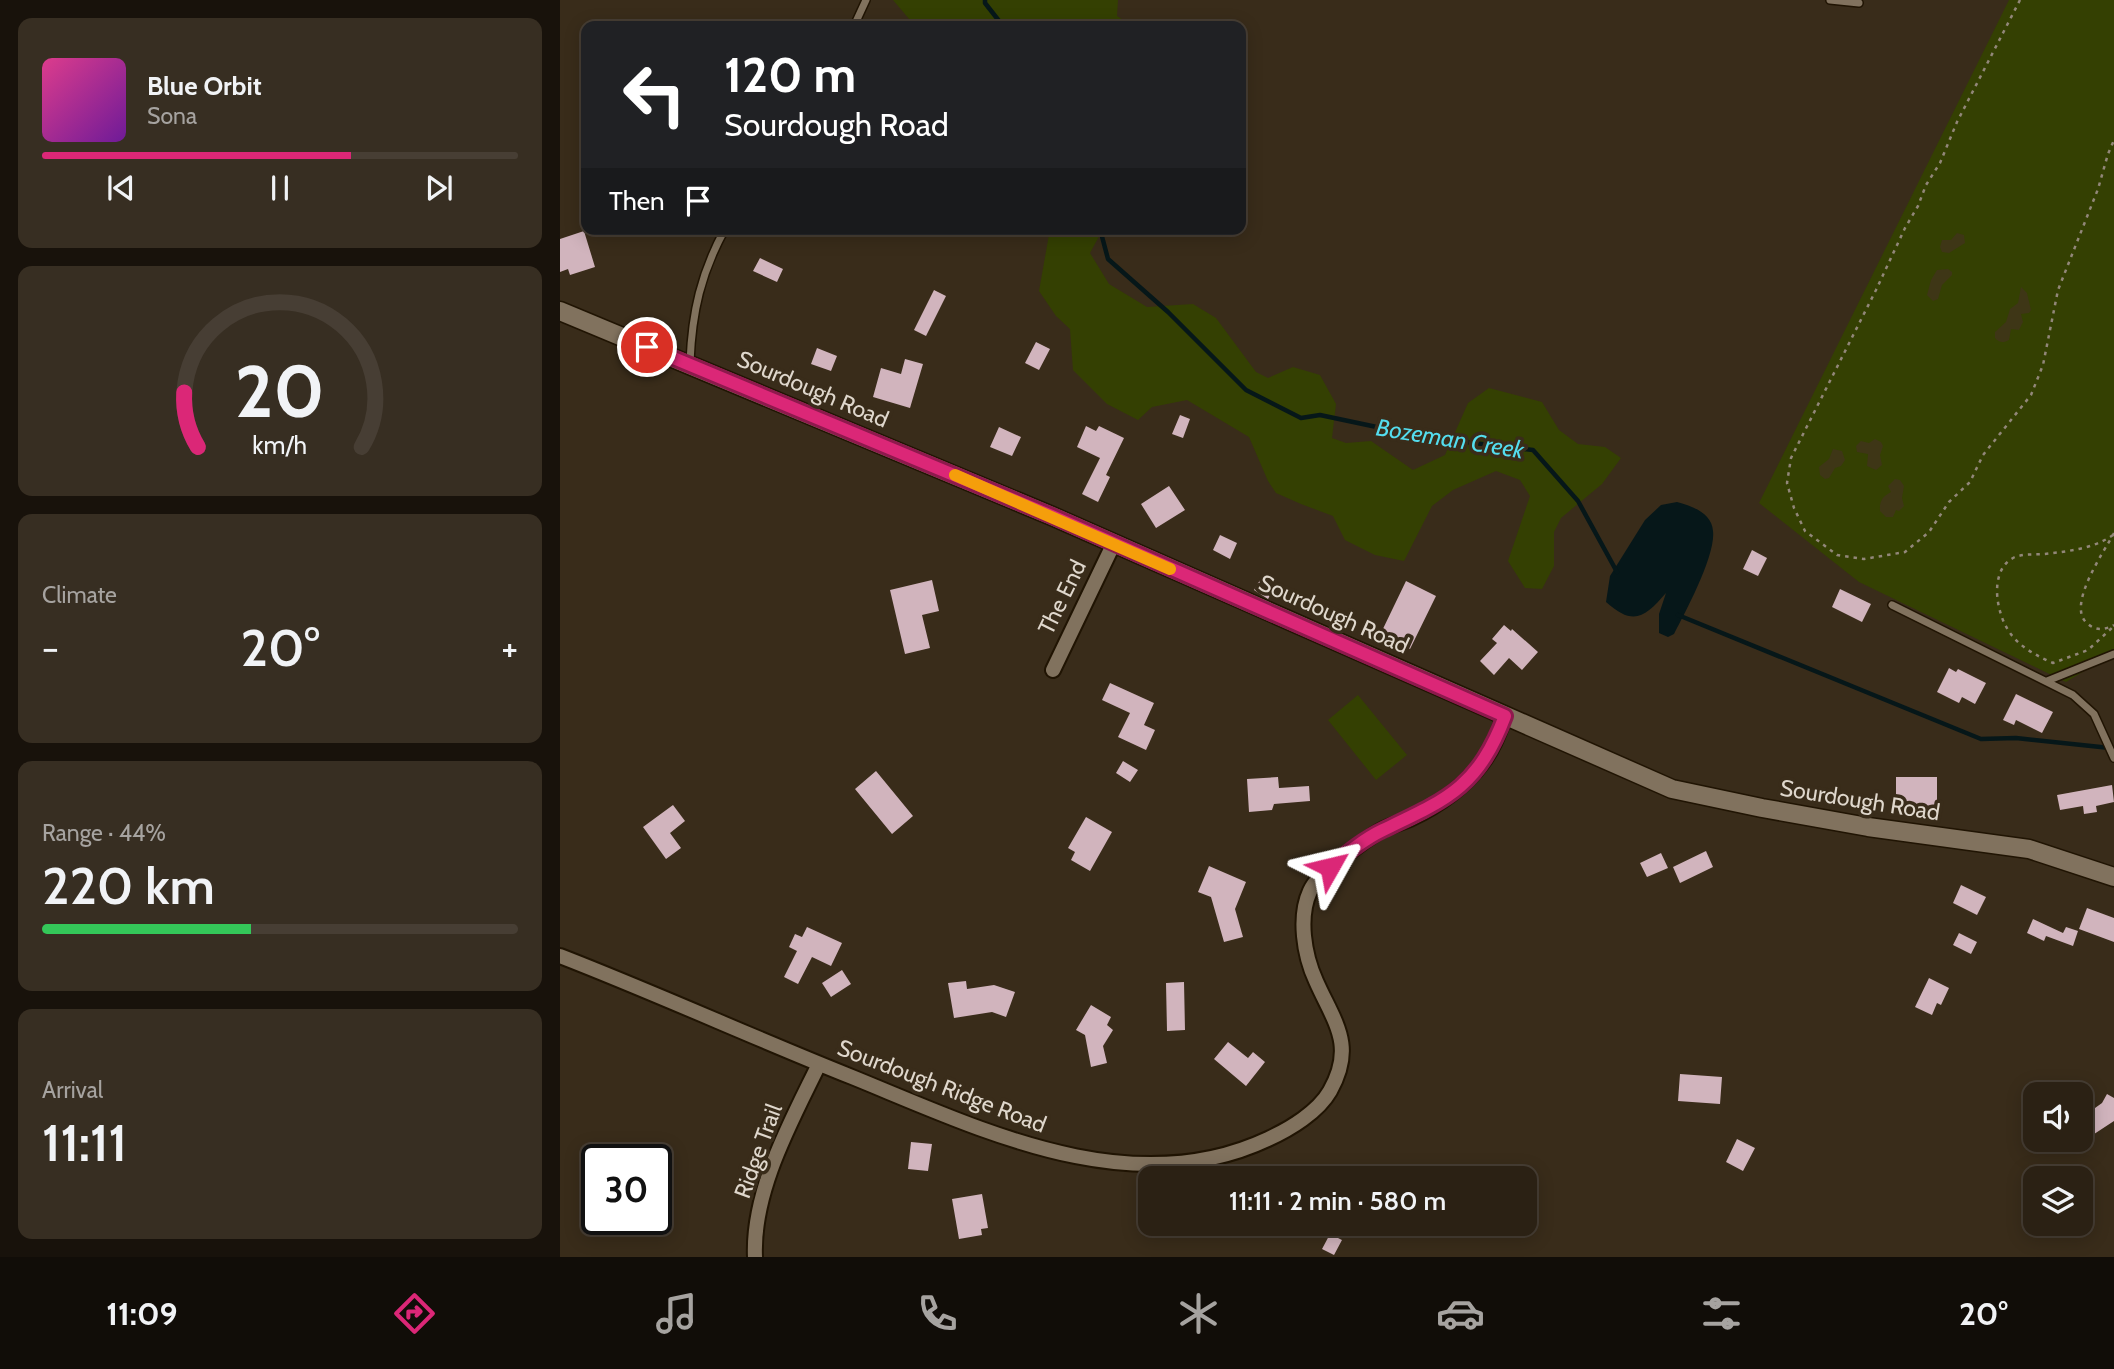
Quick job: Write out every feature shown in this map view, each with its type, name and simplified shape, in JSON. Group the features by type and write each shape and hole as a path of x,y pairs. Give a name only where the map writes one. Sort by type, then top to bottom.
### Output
{"street":[{"name":"Sourdough Road","path":"560,311 980,485 1672,789 1868,827 2029,849 2114,877"},
{"name":"The End","path":"1053,670 1113,545"},
{"name":"Sourdough Ridge Road","path":"560,956 984,1131 1042,1149 1102,1161 1133,1164 1194,1161 1253,1146 1281,1133 1307,1116 1329,1094 1341,1067 1341,1035 1331,1007 1315,980 1306,950 1303,918 1310,890 1330,867 1381,830 1409,819 1461,786 1482,764 1494,744 1505,716"},
{"name":"Ridge Trail","path":"755,1257 754,1237 769,1178 819,1064"}],"lane":[{"path":"856,21 866,0"},
{"path":"1830,0 1859,3"},
{"path":"690,365 691,337 700,287 722,235"},
{"path":"1892,605 2073,695 2094,714 2113,756"},
{"path":"2046,682 2114,654"}],"path":[{"path":"2020,0 1791,458 1787,483 1794,508 1805,531 1837,555 1864,559 1905,552 1929,532 1948,502 1970,482 1983,455 2031,395 2042,365 2059,290 2114,140"},
{"path":"2114,534 2083,592 2080,608 2084,620 2092,627 2114,626"},
{"path":"2114,534 2097,544 2078,550 2021,555 2012,559 2002,569 1996,593 1999,610 2007,628 2018,642 2024,649 2053,663 2088,650 2114,626"}],"green space":[{"path":"893,0 1118,0 1117,16 1125,21 910,21"},
{"path":"2009,0 2114,0 2114,653 2066,682 1859,582 1759,503"},
{"path":"1049,235 1100,235 1090,253 1109,284 1147,307 1193,304 1216,318 1256,372 1268,378 1293,367 1320,375 1336,404 1332,438 1346,443 1371,441 1413,470 1445,455 1468,403 1489,388 1542,402 1559,430 1578,444 1605,447 1621,458 1602,484 1561,518 1554,532 1554,566 1542,589 1525,588 1508,561 1530,496 1520,480 1496,471 1453,490 1432,506 1404,561 1375,555 1345,540 1333,516 1276,493 1249,437 1187,400 1152,407 1138,420 1107,404 1073,370 1070,329 1056,316 1039,291"},
{"path":"1358,695 1407,755 1376,780 1328,720"}],"sand":[{"path":"1957,233 1964,235 1965,243 1949,253 1942,252 1942,240 1951,240"},
{"path":"1948,269 1952,275 1942,285 1938,299 1933,301 1927,295 1931,280 1937,270"},
{"path":"2021,287 2027,293 2031,310 2021,314 2023,322 2019,330 2011,329 2009,340 2000,342 1995,338 1995,332 2006,322 2010,309 2018,303"},
{"path":"1875,439 1883,446 1880,455 1882,465 1876,470 1867,466 1868,454 1857,452 1856,446 1861,441 1869,443"},
{"path":"1833,449 1842,451 1845,460 1825,479 1820,475 1819,467 1829,459"},
{"path":"1895,479 1900,480 1904,486 1904,506 1899,511 1896,510 1893,517 1886,517 1880,511 1880,504 1891,492 1888,486"}],"shaded area":[{"path":"1677,502 1695,508 1709,519 1713,541 1692,598 1674,634 1668,637 1659,633 1659,614 1666,593 1652,608 1639,616 1624,615 1606,602 1610,576 1645,520 1661,505"}],"building":[{"path":"581,232 581,235 585,235 595,267 570,275 568,269 560,272 560,239"},
{"path":"760,258 783,269 777,282 753,271"},
{"path":"934,290 946,296 926,336 914,330"},
{"path":"1036,342 1050,349 1039,370 1025,363"},
{"path":"817,348 837,356 831,371 811,364"},
{"path":"905,359 923,364 910,408 873,397 881,368 901,374"},
{"path":"1180,415 1190,419 1183,438 1172,434"},
{"path":"1086,426 1096,431 1099,426 1124,438 1106,475 1110,477 1098,502 1082,494 1100,458 1077,447"},
{"path":"999,427 1021,437 1012,456 990,447"},
{"path":"1169,486 1185,510 1156,528 1141,504"},
{"path":"1220,535 1237,543 1230,559 1213,550"},
{"path":"1752,550 1767,558 1758,576 1743,569"},
{"path":"932,580 939,611 922,615 930,648 905,654 890,590"},
{"path":"1260,580 1274,589 1268,599 1254,590"},
{"path":"1406,581 1436,596 1410,649 1380,635"},
{"path":"1840,589 1871,604 1862,622 1832,607"},
{"path":"1504,625 1538,652 1522,670 1509,658 1494,675 1480,661 1497,643 1492,639"},
{"path":"1949,668 1956,672 1958,669 1986,683 1975,704 1962,697 1959,703 1937,692"},
{"path":"1110,683 1154,703 1144,725 1155,730 1146,750 1118,737 1130,713 1102,700"},
{"path":"2016,694 2053,712 2042,733 2016,720 2014,725 2003,720"},
{"path":"1123,761 1138,770 1130,782 1116,773"},
{"path":"876,771 913,816 892,834 855,789"},
{"path":"1278,777 1279,788 1309,786 1310,801 1274,804 1272,810 1249,812 1247,779"},
{"path":"1896,777 1937,777 1937,806 1916,805 1916,813 1896,813"},
{"path":"2112,785 2114,802 2096,806 2097,812 2084,814 2083,806 2060,810 2057,795"},
{"path":"673,805 685,821 670,833 681,848 666,859 643,827"},
{"path":"1086,817 1112,832 1090,871 1071,860 1075,852 1068,848"},
{"path":"1706,851 1713,867 1680,883 1673,867"},
{"path":"1661,853 1668,868 1647,877 1640,863"},
{"path":"1209,866 1246,882 1235,909 1243,937 1224,942 1211,897 1198,892"},
{"path":"1961,885 1986,897 1977,915 1953,903"},
{"path":"2087,908 2114,918 2114,942 2079,929"},
{"path":"2033,919 2063,933 2066,927 2078,931 2073,946 2046,936 2044,941 2027,933"},
{"path":"807,927 842,943 831,966 812,957 798,984 784,977 797,951 789,947 795,934 802,937"},
{"path":"1959,933 1977,942 1971,954 1953,945"},
{"path":"842,970 851,984 831,997 822,983"},
{"path":"1929,978 1949,988 1941,1005 1937,1003 1932,1015 1915,1007"},
{"path":"966,981 967,989 994,985 1015,992 1006,1017 992,1012 954,1018 948,983"},
{"path":"1184,982 1185,1030 1167,1031 1166,983"},
{"path":"1091,1005 1111,1017 1107,1025 1113,1030 1103,1046 1107,1063 1091,1067 1085,1035 1076,1030"},
{"path":"1228,1042 1248,1058 1253,1052 1265,1062 1246,1086 1214,1059"},
{"path":"1680,1074 1722,1077 1720,1104 1678,1101"},
{"path":"2107,1094 2114,1098 2114,1121 2093,1135 2093,1109 2102,1103"},
{"path":"1737,1139 1755,1148 1743,1171 1726,1162"},
{"path":"911,1142 932,1144 928,1171 908,1169"},
{"path":"982,1194 988,1228 981,1229 982,1235 959,1239 952,1199"},
{"path":"1329,1236 1342,1240 1334,1255 1322,1249"}],"waterway":[{"name":"Bozeman Creek","path":"985,0 999,21"},
{"name":"Bozeman Creek","path":"1102,235 1108,259 1168,312 1246,390 1301,418 1320,415 1424,437 1533,450 1578,501 1617,572"},
{"name":"Bozeman Creek","path":"1678,615 1981,739 2016,738 2110,748"}],"slow traffic":[{"path":"955,475 1170,569"}],"route":[{"path":"647,347 980,485 1505,716 1494,744 1482,764 1461,786 1409,819 1381,830 1330,867"}]}
